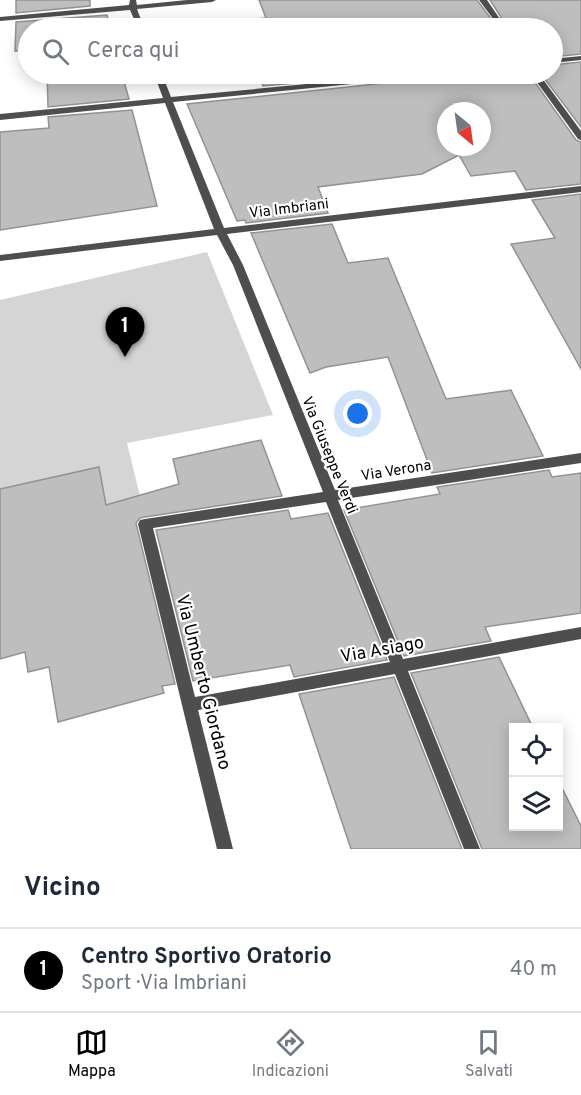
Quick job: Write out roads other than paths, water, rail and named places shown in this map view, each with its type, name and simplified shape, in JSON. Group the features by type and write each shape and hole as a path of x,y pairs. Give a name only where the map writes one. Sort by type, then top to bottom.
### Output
{"street":[{"path":"0,19 133,3 212,0"},
{"path":"483,0 496,18"},
{"path":"133,3 138,18"},
{"path":"563,60 581,58"},
{"name":"Via Giuseppe Verdi","path":"162,84 220,231 238,265 329,497 472,849"},
{"path":"0,117 334,84"},
{"path":"543,84 581,137"},
{"name":"Via Imbriani","path":"0,258 581,189"},
{"name":"Via Verona","path":"145,524 581,458"},
{"name":"Via Umberto Giordano","path":"145,524 225,849"},
{"name":"Via Asiago","path":"190,705 581,633"}],"place":[{"name":"Centro Sportivo Oratorio","path":"125,357"}]}
